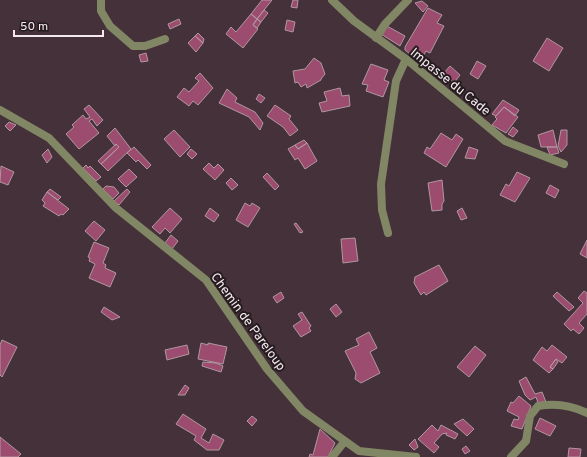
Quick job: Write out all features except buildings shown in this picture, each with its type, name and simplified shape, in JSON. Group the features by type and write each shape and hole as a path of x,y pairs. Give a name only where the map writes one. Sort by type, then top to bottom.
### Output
{"street":[{"path":"101,0 101,11 110,26 133,46 145,46 165,39"},
{"name":"Impasse du Cade","path":"332,0 354,21 406,59 505,141 564,164"},
{"path":"376,38 385,24 408,0"},
{"path":"388,233 382,210 381,184 396,81 406,59"},
{"name":"Chemin de Pareloup","path":"0,110 49,138 116,208 206,280 267,368 303,411 359,451 416,457"},
{"path":"512,457 526,441 530,416 538,406 553,404 577,408 587,413"},
{"path":"332,457 345,441"}]}
